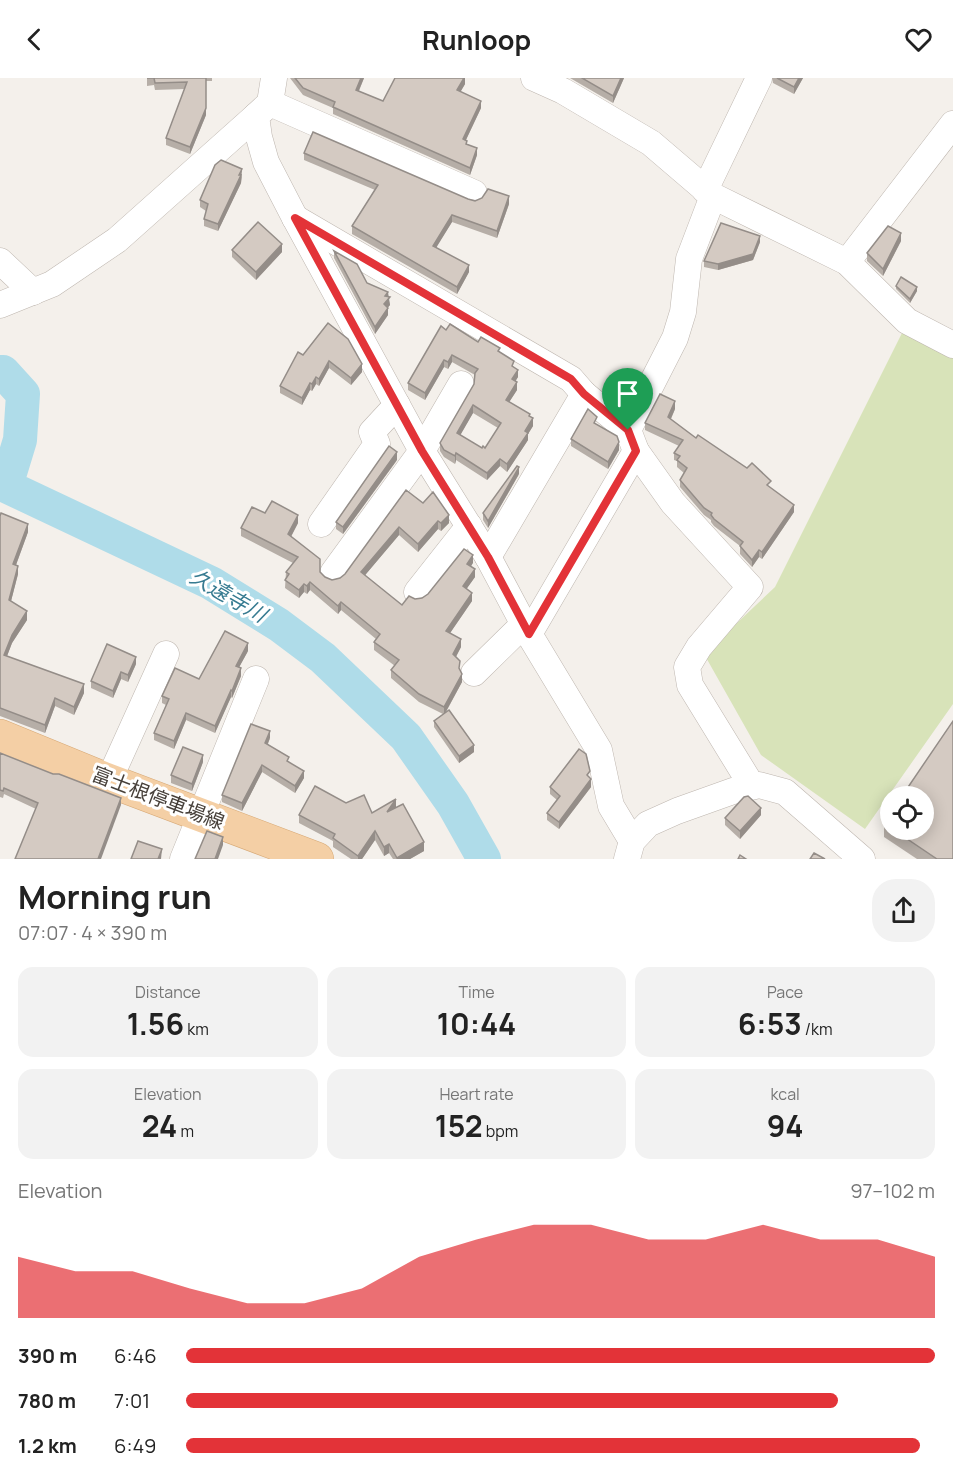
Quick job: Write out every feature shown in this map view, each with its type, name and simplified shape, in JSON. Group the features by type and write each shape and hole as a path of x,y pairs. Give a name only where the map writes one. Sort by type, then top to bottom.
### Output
{"main road":[{"name":"富士根停車場線","path":"0,736 317,859"}],"street":[{"path":"534,78 566,85 651,143 709,193 847,262 907,321 953,345"},
{"path":"474,673 526,629 632,441 675,338 683,312 689,259 709,193 759,78"},
{"path":"267,99 474,192"},
{"path":"267,99 266,162 422,451 488,557 526,629 599,750 611,806 629,850"},
{"path":"0,305 52,284 117,240 267,99"},
{"path":"847,262 953,124"},
{"path":"295,218 571,379 632,441 673,503 750,588 699,647 687,667 690,685 752,786"},
{"path":"0,261 33,292"},
{"path":"333,573 422,451 461,384"},
{"path":"488,557 584,394"},
{"path":"321,524 377,444 372,432 398,405"},
{"path":"417,592 469,526"},
{"path":"109,780 166,654"},
{"path":"183,859 256,679"},
{"path":"629,850 648,824 733,791 759,785 785,792 862,859"}],"green space":[{"path":"905,327 953,353 953,704 895,786 880,786 880,808 865,829 761,755 704,654 775,587"}],"building":[{"path":"154,78 206,78 206,108 190,147 166,138 187,82 155,83"},
{"path":"295,78 361,78 356,90 383,101 395,78 464,78 457,90 481,101 463,139 467,141 466,144 477,148 470,168 333,107 335,102 303,88"},
{"path":"582,78 621,78 613,96"},
{"path":"777,78 799,78 794,87"},
{"path":"313,132 468,199 475,201 482,198 488,189 509,196 497,231 452,215 433,246 469,265 457,287 352,226 378,185 304,153"},
{"path":"221,160 242,169 218,224 204,219 208,204 200,200 215,165"},
{"path":"258,222 282,244 256,272 232,250"},
{"path":"721,223 760,236 753,254 718,264 704,261"},
{"path":"888,226 901,233 883,269 867,253"},
{"path":"334,251 357,264 367,283 388,292 385,296 390,297 384,304 388,308 375,327"},
{"path":"901,277 917,287 910,299 896,286"},
{"path":"328,323 348,339 362,364 351,378 329,361 319,379 316,377 312,384 310,383 302,398 280,386 298,352 303,355"},
{"path":"450,324 478,342 481,337 500,348 498,351 514,361 512,366 518,370 512,379 517,382 506,400 533,418 525,431 528,433 507,464 500,459 487,473 456,453 455,456 444,450 440,443 474,384 475,373 478,369 452,355 448,362 444,360 425,393 408,383 441,326 446,330","holes":["473,405 501,423 485,448 457,433"]},
{"path":"660,394 675,401 668,417 696,438 698,435 747,468 752,463 771,481 767,485 794,505 762,552 759,550 752,560 740,546 743,542 714,519 712,513 704,508 680,480 687,468 677,460 680,456 674,453 683,440 645,423"},
{"path":"588,409 597,417 594,423 617,436 619,442 608,462 571,439"},
{"path":"389,446 397,452 343,527 336,522"},
{"path":"517,466 519,467 488,521 483,513"},
{"path":"406,490 423,503 433,492 449,515 441,523 438,521 418,544 399,527 361,572 402,605 409,596 415,599 428,594 464,549 473,555 467,564 475,569 463,586 472,593 446,631 461,639 453,654 460,661 459,668 462,674 444,707 419,694 391,670 399,660 374,642 380,634 341,602 338,606 310,582 307,586 304,584 299,590 285,580 289,574 286,572 298,557 241,528 252,507 265,513 272,501 298,515 288,534 320,559 320,572 332,580 345,574"},
{"path":"1,513 28,524 13,564 18,566 9,600 27,611 12,635 4,655 84,684 74,707 55,698 45,725 0,708"},
{"path":"225,631 248,643 236,666 241,668 232,691 215,726 186,713 174,741 154,733 169,699 162,696 175,668 199,679"},
{"path":"107,644 136,657 128,675 121,672 113,691 91,681"},
{"path":"449,710 474,745 459,756 434,721"},
{"path":"953,721 953,859 937,859 909,840 934,840 934,786 909,786"},
{"path":"251,724 270,731 265,743 289,757 287,761 304,771 295,786 262,765 242,803 222,795"},
{"path":"183,747 203,755 192,784 171,775"},
{"path":"579,749 586,754 590,771 587,775 591,779 559,822 547,813 560,796 550,787"},
{"path":"0,753 121,798 98,859 15,859 38,803 4,788 3,791 0,790"},
{"path":"315,786 346,803 364,795 372,813 396,799 387,812 403,804 424,842 397,858 389,844 384,847 375,831 358,856 333,838 335,834 299,815"},
{"path":"748,796 761,808 740,831 725,818 744,797"},
{"path":"207,831 223,837 215,859 195,859"},
{"path":"138,841 162,849 158,859 131,859"},
{"path":"814,853 825,859 810,859"}],"waterway":[{"name":"久遠寺川","path":"0,372 3,372 23,394 20,440 6,486 211,583 279,625 323,658 406,737 453,804 484,859"}],"route":[{"path":"295,218 571,379 584,394 628,430 636,451 529,634 488,557 422,451 295,218"}]}
